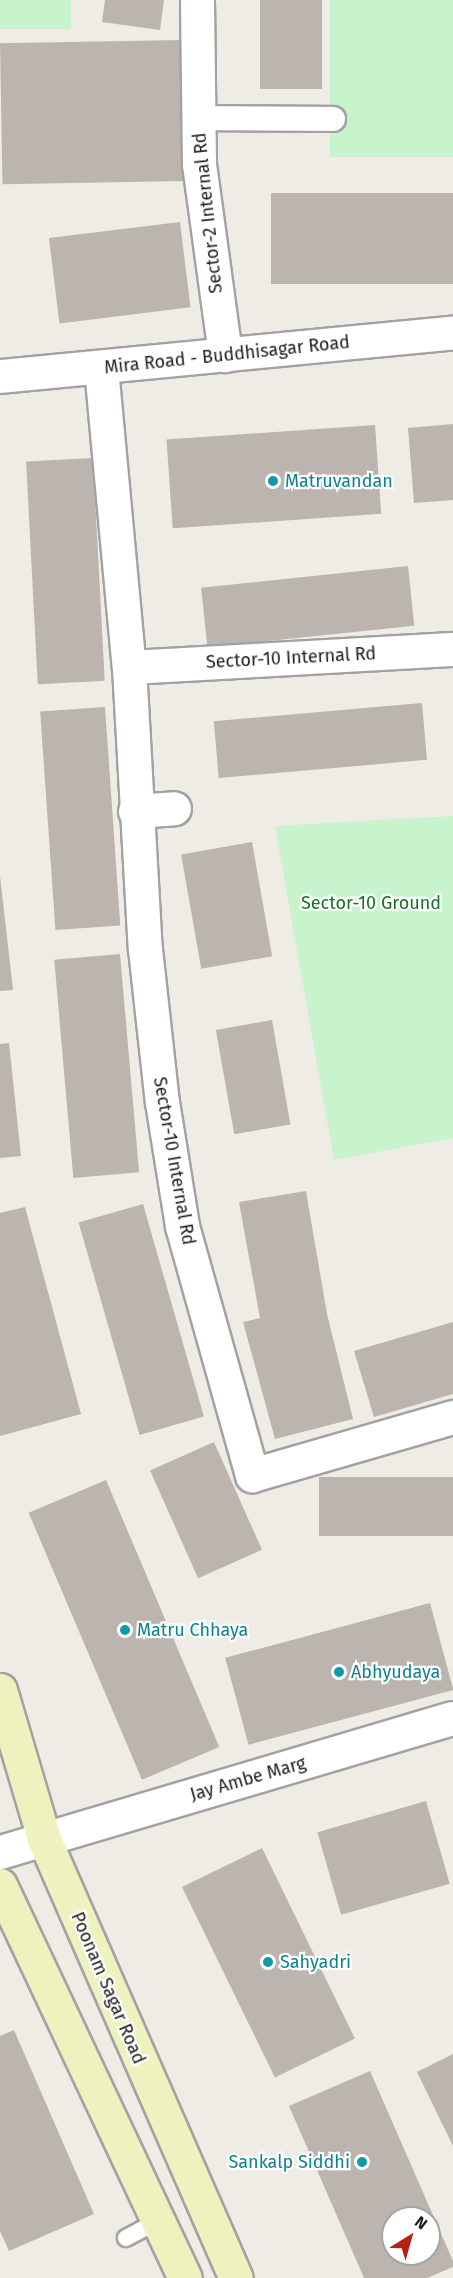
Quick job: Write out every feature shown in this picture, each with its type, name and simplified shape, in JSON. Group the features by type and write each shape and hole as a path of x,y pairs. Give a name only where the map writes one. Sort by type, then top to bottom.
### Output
{"main road":[{"name":"Poonam Sagar Road","path":"0,1690 44,1839 236,2278"},
{"path":"0,1885 156,2222 185,2278"}],"street":[{"name":"Sector-2 Internal Rd","path":"197,0 199,164 225,355"},
{"path":"198,118 333,118"},
{"name":"Mira Road - Buddhisagar Road","path":"0,376 101,369 453,332"},
{"name":"Sector-10 Internal Rd","path":"101,369 129,667 135,811 159,1078 182,1226 252,1475 453,1417"},
{"name":"Sector-10 Internal Rd","path":"129,667 453,649"},
{"path":"135,811 174,808"},
{"name":"Jay Ambe Marg","path":"0,1852 453,1718"}],"lane":[{"path":"126,2238 156,2222"}],"green space":[{"path":"0,0 71,0 71,29 0,29"},
{"path":"330,0 453,0 453,157 330,157"},
{"name":"Sector-10 Ground","path":"453,816 453,1138 334,1160 275,826"}],"building":[{"path":"105,0 164,0 160,30 102,22"},
{"path":"260,0 322,0 322,89 260,89"},
{"path":"182,40 184,181 2,184 0,43"},
{"path":"271,193 453,193 453,284 271,284"},
{"path":"180,222 190,307 59,323 49,238"},
{"path":"453,424 453,500 414,503 408,428"},
{"name":"Matruvandan","path":"375,425 381,514 173,528 167,440"},
{"path":"93,458 105,681 38,684 26,462"},
{"path":"408,566 414,626 207,647 201,588"},
{"path":"422,703 427,760 219,778 214,721"},
{"path":"105,707 120,925 55,930 40,712"},
{"path":"252,842 272,956 201,969 181,855"},
{"path":"0,876 13,990 0,991"},
{"path":"120,954 139,1172 73,1178 54,960"},
{"path":"272,1020 290,1124 234,1134 216,1030"},
{"path":"9,1043 21,1156 0,1158 0,1044"},
{"path":"306,1191 327,1314 353,1419 275,1439 243,1322 260,1318 239,1202"},
{"path":"143,1204 204,1416 140,1435 79,1222"},
{"path":"25,1207 81,1414 0,1436 0,1213"},
{"path":"453,1322 453,1394 374,1417 354,1351"},
{"path":"214,1442 262,1550 198,1578 150,1470"},
{"path":"319,1477 453,1477 453,1536 319,1536"},
{"name":"Matru Chhaya","path":"106,1480 219,1747 142,1780 29,1513"},
{"name":"Abhyudaya","path":"430,1603 453,1690 249,1745 225,1658"},
{"path":"426,1801 450,1884 341,1915 317,1832"},
{"name":"Sahyadri","path":"262,1848 355,2039 275,2078 182,1887"},
{"path":"14,2030 94,2214 9,2251 0,2231 0,2036"},
{"path":"453,2054 453,2146 417,2072"},
{"name":"Sankalp Siddhi","path":"370,2071 429,2206 381,2206 381,2266 441,2266 441,2234 453,2261 453,2267 427,2278 364,2278 289,2106"}],"place":[{"name":"Matruvandan","path":"273,481"},
{"name":"Matru Chhaya","path":"125,1630"},
{"name":"Abhyudaya","path":"339,1672"},
{"name":"Sahyadri","path":"268,1962"},
{"name":"Sankalp Siddhi","path":"362,2162"}]}
